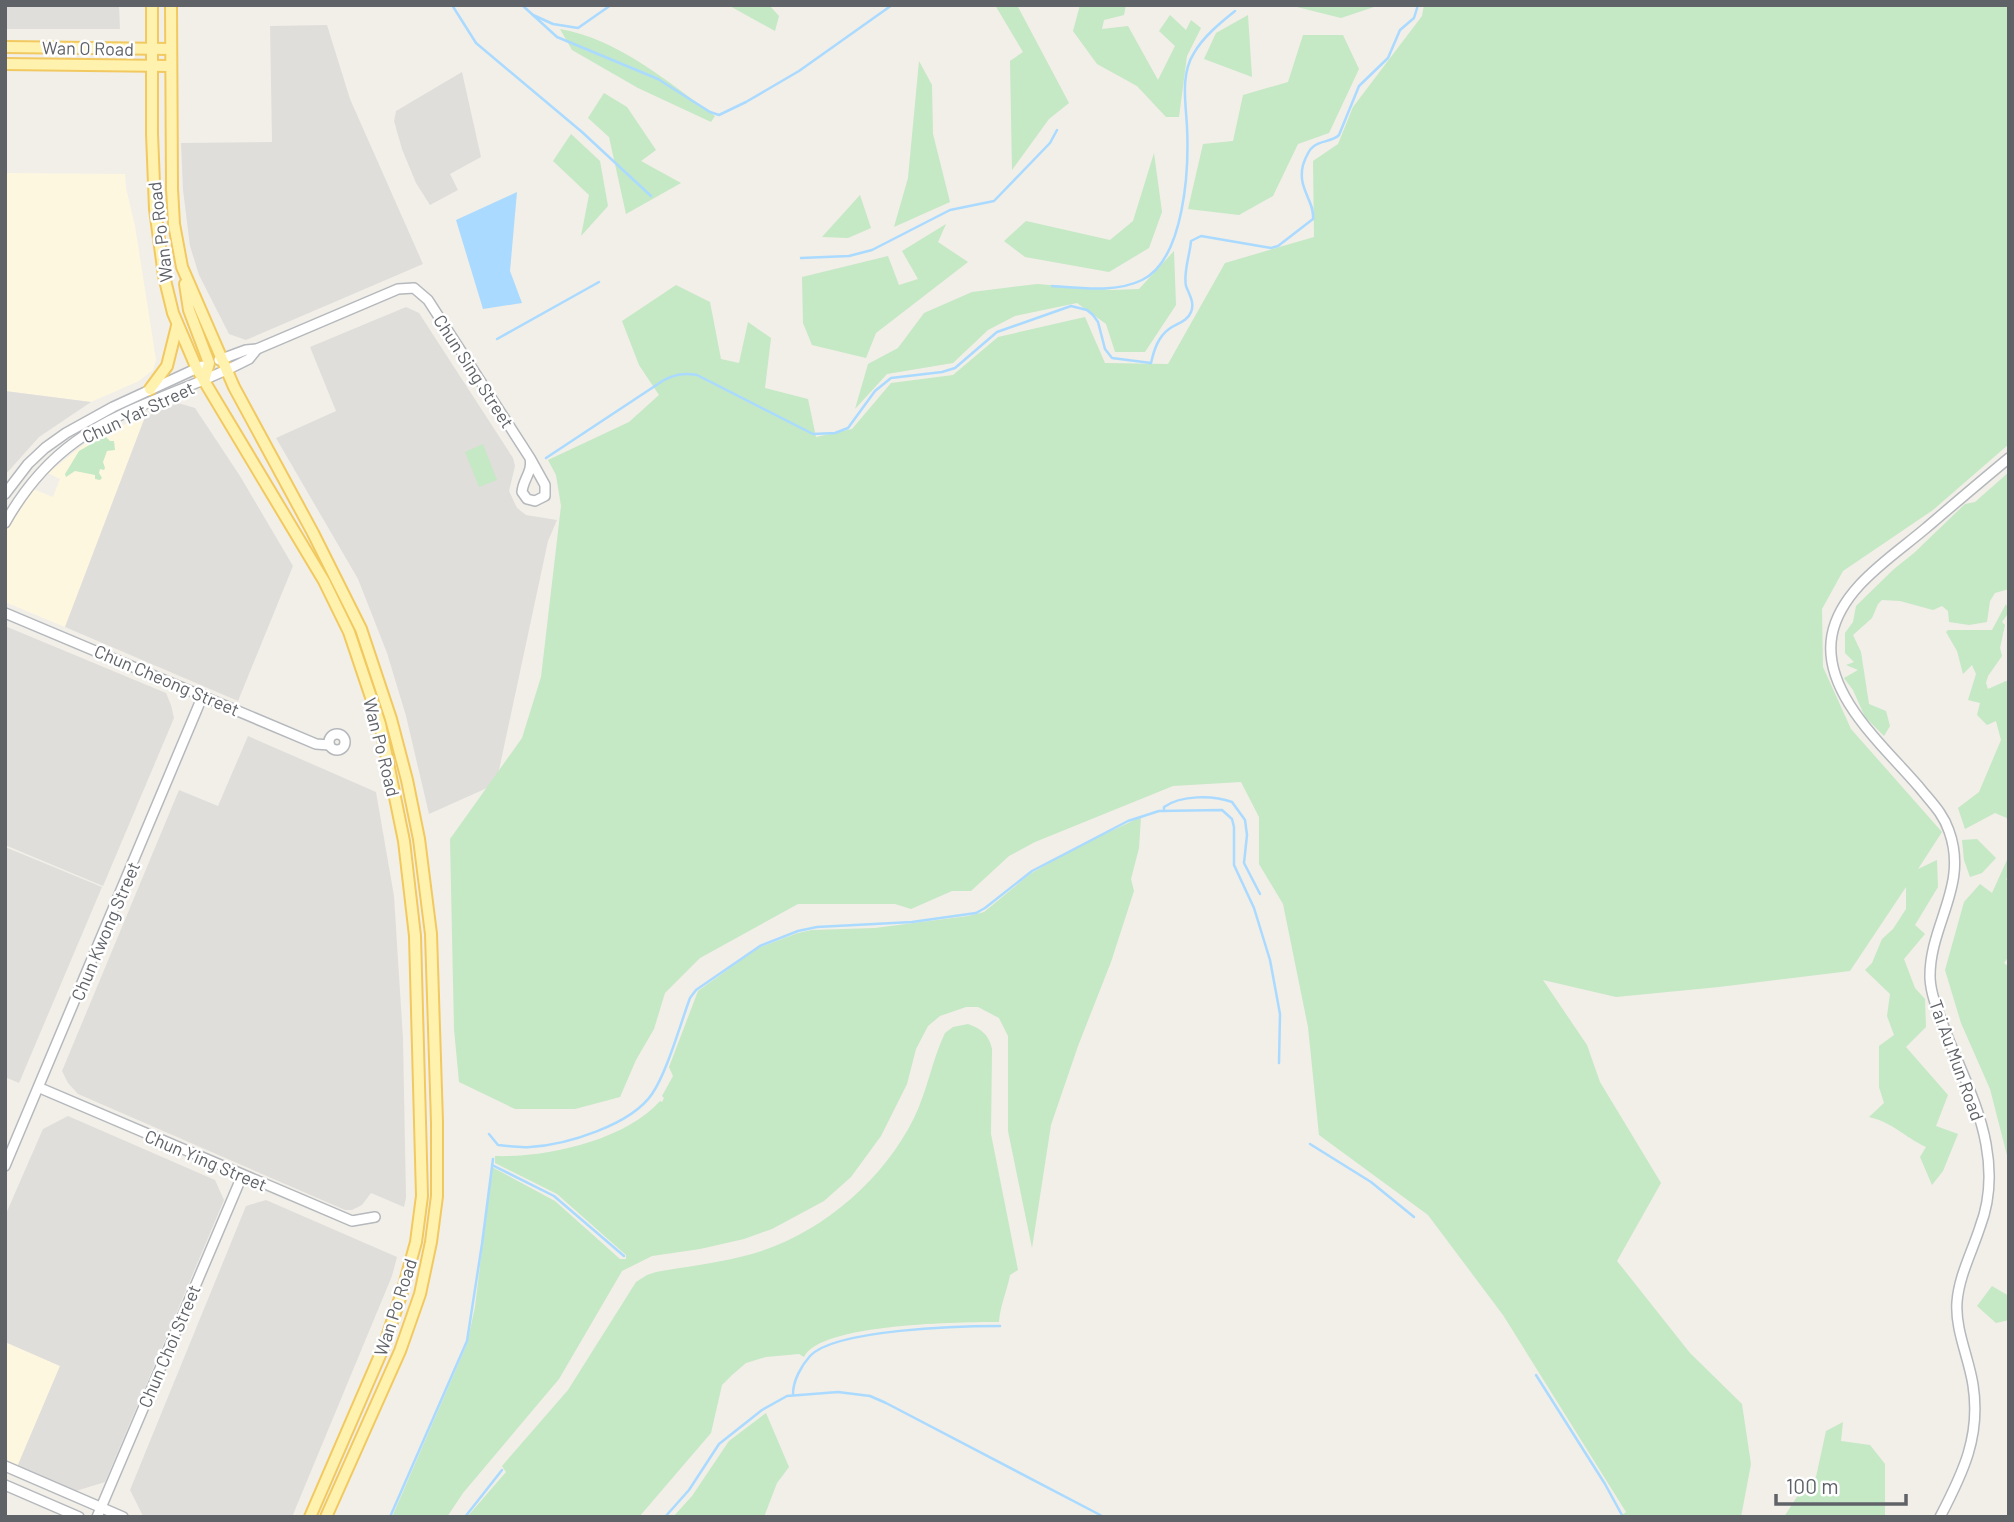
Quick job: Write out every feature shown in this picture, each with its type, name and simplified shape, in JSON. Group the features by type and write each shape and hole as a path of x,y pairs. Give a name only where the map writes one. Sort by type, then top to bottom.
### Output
{"main road":[{"name":"Wan Po Road","path":"152,5 152,135 156,224 164,276 177,325 197,369 324,581 349,632 380,723 404,841 415,936 422,1196 416,1242 384,1346 310,1517"},
{"name":"Wan Po Road","path":"171,5 172,189 174,225 182,267 226,371 361,629 391,719 407,780 419,839 430,934 437,1122 437,1196 431,1242 420,1294 400,1352 326,1517"},
{"name":"Wan O Road","path":"5,47 170,49"},
{"name":"Wan O Road","path":"5,64 170,66"},
{"path":"182,267 189,310 209,363 204,381"},
{"path":"150,389 167,366 177,325"}],"street":[{"name":"Chun Yat Street","path":"5,494 28,464 45,448 85,421 209,363 246,350 257,349 398,289 414,288"},
{"name":"Chun Sing Street","path":"414,288 428,299 530,458"},
{"name":"Chun Yat Street","path":"5,523 16,503 38,475 75,442 119,417 226,371 249,359 257,349"},
{"name":"Tai Au Mun Road","path":"1940,1517 1962,1474 1971,1449 1975,1417 1973,1385 1960,1335 1957,1303 1964,1272 1982,1225 1989,1182 1985,1140 1935,1004 1930,980 1935,942 1954,880 1955,857 1943,814 1849,704 1835,676 1831,647 1838,617 1852,595 1867,579 2009,458"},
{"name":"Chun Cheong Street","path":"5,613 316,744 329,745"},
{"name":"Chun Kwong Street","path":"5,1166 40,1088 202,695"},
{"name":"Chun Ying Street","path":"40,1088 352,1221 374,1217"},
{"name":"Chun Choi Street","path":"99,1512 242,1176"},
{"path":"5,1466 99,1512 123,1517"},
{"path":"5,1485 79,1517"}],"shaded area":[{"path":"5,5 119,5 120,29 5,29"},
{"path":"327,25 350,99 423,264 246,340 229,334 199,275 190,246 181,143 272,142 270,26"},
{"path":"462,72 481,157 450,174 458,190 430,205 416,183 402,149 394,121 396,111"},
{"path":"5,173 125,174 156,360 153,370 139,381 91,402 5,391"},
{"path":"406,307 419,313 513,458 515,466 509,491 517,508 526,515 557,520 548,541 496,784 429,814 406,716 387,653 358,579 276,438 336,411 310,347"},
{"path":"5,391 91,402 39,437 5,475"},
{"path":"178,403 195,408 240,476 293,566 238,701 65,627 145,417"},
{"path":"145,417 65,627 5,602 5,532 26,497 33,489 53,497 60,479 48,473 94,436"},
{"path":"5,626 166,693 171,705 174,718 103,886 5,845"},
{"path":"248,736 376,792 394,896 403,1039 404,1207 371,1193 362,1205 345,1210 78,1094 62,1071 179,790 218,806"},
{"path":"5,847 102,887 19,1083 5,1077"},
{"path":"68,1116 215,1180 224,1200 105,1482 76,1491 17,1467 60,1366 5,1342 5,1216 43,1129"},
{"path":"266,1200 397,1257 392,1276 292,1517 143,1516 130,1490 246,1206"},
{"path":"5,1342 60,1366 17,1467 5,1462"}],"green space":[{"path":"728,5 769,5 779,16 775,31"},
{"path":"995,5 1017,5 1069,103 1049,119 1012,170 1010,61 1023,52"},
{"path":"1080,5 1126,5 1124,15 1104,20 1102,29 1128,26 1158,80 1175,46 1159,31 1170,15 1186,30 1191,20 1201,28 1187,56 1179,117 1166,117 1137,86 1097,64 1073,31"},
{"path":"1289,5 1380,5 1341,18"},
{"path":"1424,5 2009,5 2009,444 1933,510 1843,571 1822,609 1823,667 1851,729 1942,832 1918,869 1937,860 1938,887 1915,925 1925,934 1904,959 1915,988 1925,999 1926,1027 1906,1047 1948,1095 1936,1126 1958,1134 1943,1171 1932,1185 1920,1157 1926,1147 1885,1123 1869,1117 1884,1103 1879,1087 1879,1046 1894,1035 1887,1016 1890,994 1865,970 1872,963 1882,939 1893,929 1906,909 1906,887 1850,971 1616,997 1543,980 1587,1045 1600,1082 1661,1183 1617,1261 1690,1353 1742,1404 1751,1464 1741,1517 1619,1517 1626,1512 1503,1315 1428,1215 1319,1135 1308,1027 1283,904 1259,864 1259,817 1241,782 1173,786 1035,842 1009,856 971,891 952,891 911,909 895,904 798,904 700,958 665,993 654,1029 636,1060 620,1097 575,1109 515,1109 459,1082 454,1029 450,839 522,738 541,677 561,506 556,475 548,460 629,422 659,395 639,365 622,321 676,285 710,302 721,359 739,363 748,322 771,338 765,388 808,399 816,437 852,429 891,383 953,375 998,337 1085,317 1105,363 1168,364 1225,263 1314,237 1313,161 1338,144 1353,107 1422,16"},
{"path":"1248,15 1252,77 1204,59 1216,33"},
{"path":"560,29 581,34 622,52 661,76 715,116 711,122 638,88 572,50"},
{"path":"1303,35 1343,35 1359,69 1329,133 1298,144 1273,196 1239,215 1188,209 1203,144 1233,141 1243,95 1288,82"},
{"path":"919,61 932,85 933,134 950,202 894,227 908,178"},
{"path":"604,93 627,107 656,150 641,161 681,183 626,214 609,137 588,118"},
{"path":"571,134 600,161 608,206 581,236 589,195 553,161"},
{"path":"1154,153 1162,212 1149,248 1109,272 1025,257 1004,241 1026,221 1110,240 1133,221"},
{"path":"860,195 871,228 848,238 822,237"},
{"path":"946,224 938,242 968,262 876,333 866,358 812,345 803,323 802,277 888,256 899,285 918,279 902,251"},
{"path":"1174,251 1176,305 1145,352 1115,352 1106,324 1077,303 1015,316 988,330 953,363 887,374 855,409 868,364 898,348 924,313 972,292 1037,284 1112,290 1139,289"},
{"path":"105,436 114,441 115,450 107,451 103,462 105,468 100,469 99,473 102,478 95,479 95,475 75,471 66,477 65,474 79,451"},
{"path":"483,444 497,480 479,487 465,452"},
{"path":"2009,472 2009,589 1995,593 1990,601 1987,622 1969,625 1949,622 1948,611 1942,606 1933,610 1900,601 1882,600 1872,618 1853,635 1861,652 1869,704 1886,711 1890,726 1884,736 1865,717 1853,690 1844,678 1858,670 1846,665 1854,662 1845,653 1845,633 1853,622 1856,606 1965,504 1975,502"},
{"path":"2006,604 2009,612 2002,622 2005,625 2000,648 2002,656 1986,683 1988,689 2009,682 2009,819 1995,813 1965,829 1958,808 1979,792 2001,740 1996,721 1987,725 1977,715 1980,703 1968,700 1976,674 1972,665 1963,674 1957,651 1946,632 1992,630"},
{"path":"1141,817 1139,848 1131,879 1134,891 1051,1125 1032,1248 1008,1131 1008,1036 999,1018 978,1007 966,1007 940,1016 928,1026 916,1049 907,1084 881,1136 851,1177 824,1201 772,1229 744,1239 652,1256 622,1271 559,1379 463,1493 447,1517 392,1517 467,1344 475,1307 492,1167 555,1201 620,1259 626,1259 626,1255 557,1194 495,1163 495,1156 538,1154 584,1144 627,1126 662,1102 662,1096 673,1076 669,1067 698,991 758,948 812,930 875,928 984,912 1030,874 1077,847"},
{"path":"1977,839 1996,858 1982,873 1970,877 1964,860 1962,840"},
{"path":"2007,860 2009,956 2004,963 2009,967 2009,1163 1990,1089 1961,1023 1945,970 1964,902 1980,884 1992,893"},
{"path":"968,1024 984,1033 992,1049 991,1134 1018,1270 1010,1275 999,1322 926,1324 863,1331 836,1337 815,1346 804,1357 799,1354 766,1357 746,1363 722,1385 711,1433 639,1517 467,1517 506,1472 502,1466 568,1390 636,1282 656,1272 767,1249 818,1224 842,1207 883,1166 900,1143 919,1107 945,1033 953,1027"},
{"path":"1992,1286 2009,1296 2009,1320 1996,1323 1977,1306"},
{"path":"766,1413 789,1467 777,1483 764,1517 673,1517 692,1496 729,1441"},
{"path":"1843,1422 1841,1441 1870,1445 1885,1464 1885,1517 1784,1517 1800,1492 1816,1477 1826,1431"}],"water":[{"path":"517,192 510,271 522,303 483,309 456,220"}],"waterway":[{"path":"452,5 476,43 582,132 651,196"},
{"path":"522,5 557,37 658,79 719,115 799,71 892,5"},
{"path":"533,15 553,24 578,28 611,5"},
{"path":"546,458 664,380 684,374 697,375 813,434 835,433 848,428 875,391 891,378 955,368 997,332 1071,306 1087,310 1093,315 1098,322 1105,349 1112,358 1151,363 1162,336 1184,320 1192,309 1185,281 1191,241 1201,236 1271,248 1278,246 1313,219 1302,181 1307,155 1317,144 1339,135 1359,86 1388,58 1400,30 1414,18 1418,5"},
{"path":"1052,286 1098,289 1132,284 1156,269 1167,253 1176,233 1185,188 1187,71 1202,41 1235,11"},
{"path":"801,258 849,256 872,250 950,210 994,201 1050,143 1057,130"},
{"path":"497,339 599,282"},
{"path":"1164,811 1164,807 1171,803 1188,798 1207,797 1232,802 1245,820 1247,835 1244,863 1260,894"},
{"path":"489,1134 498,1145 545,1145 579,1138 629,1115 642,1105 658,1085 690,998 696,990 760,946 798,931 817,927 912,922 976,913 1032,871 1128,821 1159,811 1222,810 1232,819 1234,865 1254,908 1270,960 1280,1014 1279,1063"},
{"path":"1310,1144 1371,1182 1414,1217"},
{"path":"390,1517 467,1341 493,1159"},
{"path":"492,1165 554,1196 624,1256"},
{"path":"793,1394 798,1374 810,1356 824,1347 845,1340 900,1331 1000,1326"},
{"path":"1536,1375 1623,1517"},
{"path":"665,1517 689,1490 719,1444 762,1410 787,1396 838,1392 870,1396 886,1403 1104,1517"},
{"path":"465,1517 502,1470"}]}
